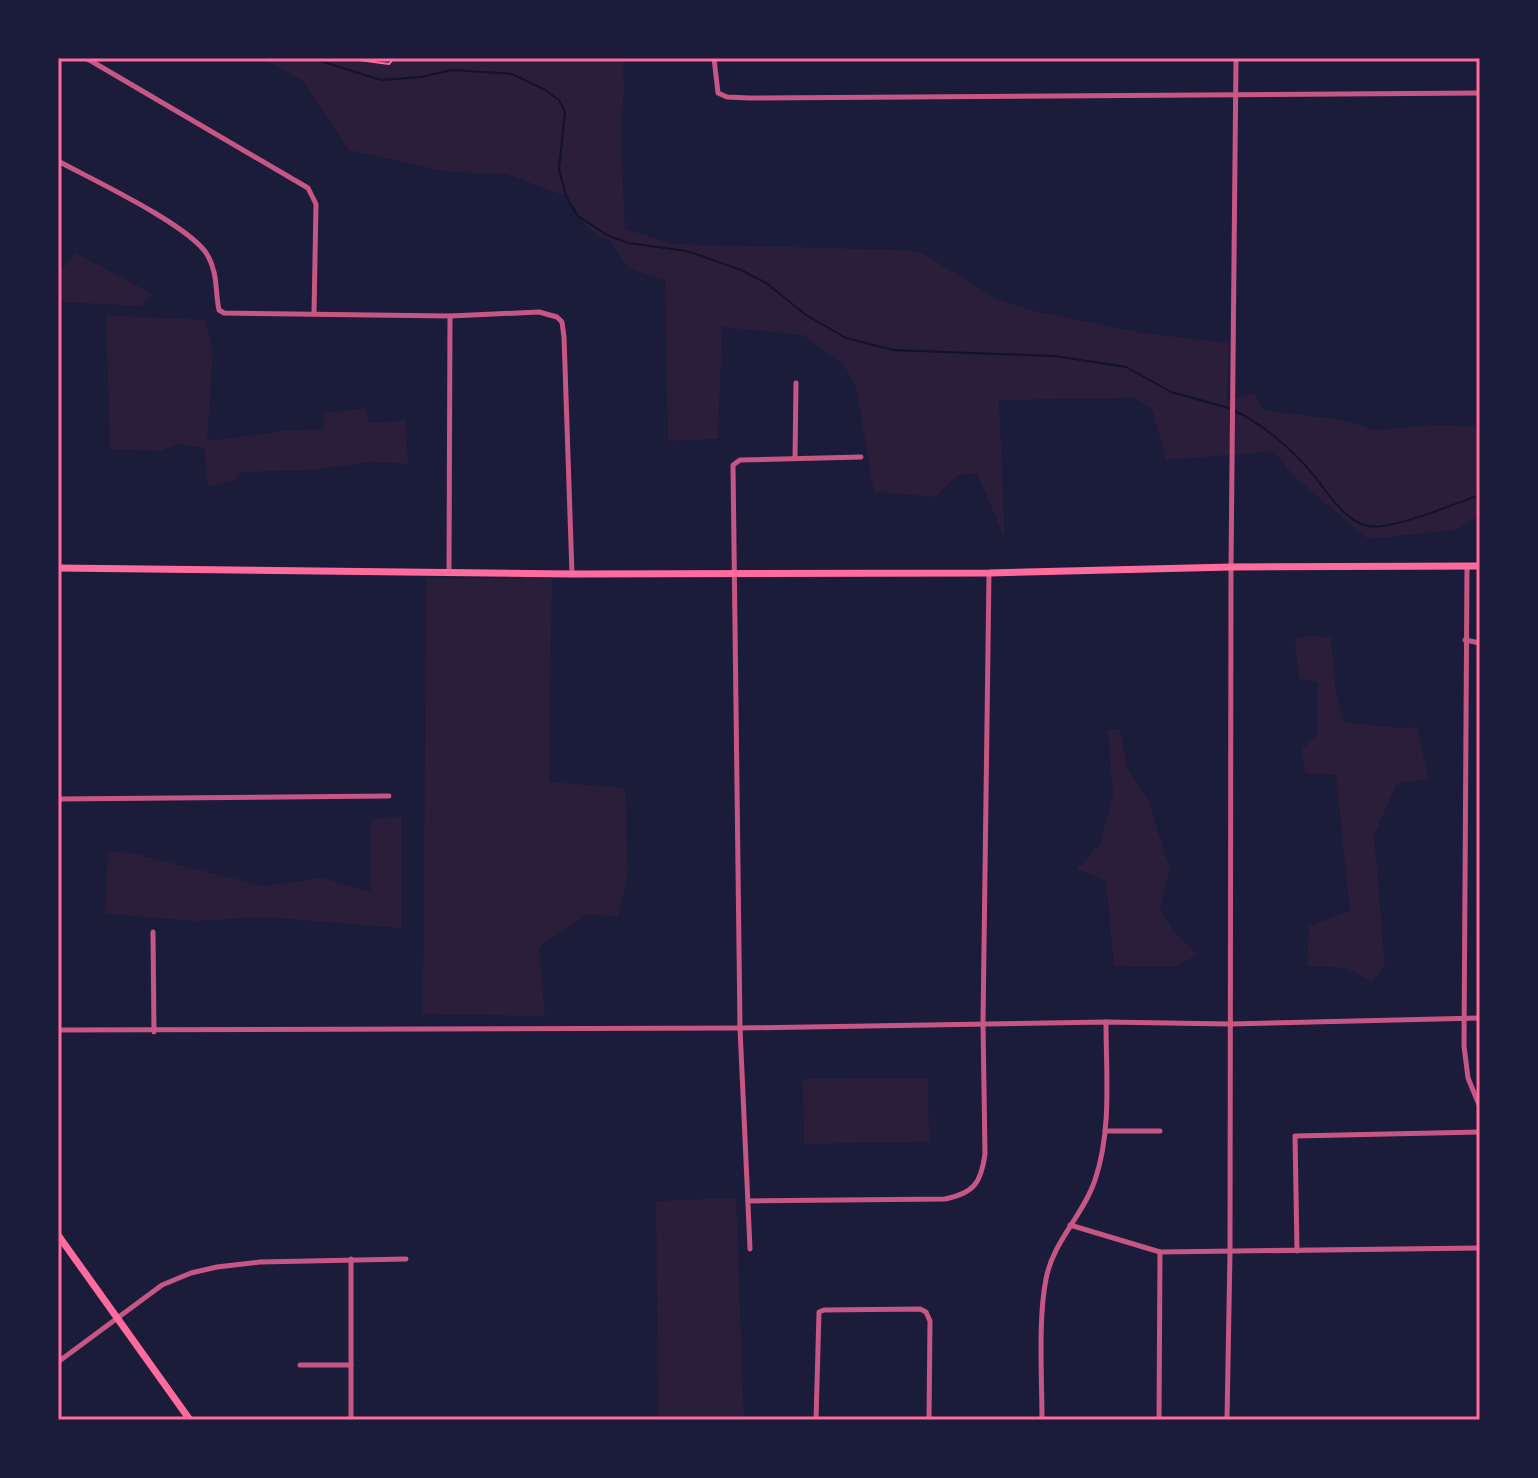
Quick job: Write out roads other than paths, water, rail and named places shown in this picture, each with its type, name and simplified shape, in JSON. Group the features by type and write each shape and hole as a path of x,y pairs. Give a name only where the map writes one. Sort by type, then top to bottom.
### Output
{"main road":[{"path":"58,568 733,574 1480,566"},
{"path":"58,1235 190,1420"}],"street":[{"path":"86,58 308,188 316,204 314,314"},
{"path":"714,58 718,93 727,97 1480,93"},
{"path":"1227,1420 1236,58"},
{"path":"58,161 149,210 197,241 212,264 219,310 224,313 551,314 562,322 572,574"},
{"path":"449,572 450,316"},
{"path":"795,458 796,383"},
{"path":"750,1249 740,1028 733,465 740,460 861,457"},
{"path":"1467,566 1464,1046 1468,1078 1480,1107"},
{"path":"748,1201 945,1199 972,1190 982,1171 985,1154 983,1023 989,573"},
{"path":"1465,640 1480,643"},
{"path":"58,799 389,796"},
{"path":"153,932 154,1032"},
{"path":"58,1030 740,1028 1106,1022 1230,1024 1480,1018"},
{"path":"1042,1420 1046,1277 1060,1240 1095,1182 1105,1131 1106,1022"},
{"path":"1105,1131 1160,1131"},
{"path":"1297,1251 1295,1136 1480,1132"},
{"path":"1070,1225 1160,1252 1480,1248"},
{"path":"1159,1420 1160,1252"},
{"path":"351,1259 351,1420"},
{"path":"58,1362 162,1285 191,1273 260,1262 406,1259"},
{"path":"816,1420 819,1312 920,1309 926,1312 930,1321 929,1420"},
{"path":"300,1365 351,1365"}],"waterway":[{"path":"311,58 381,80 421,77 452,70 512,74 545,90 559,100 565,112 559,169 566,196 578,216 607,235 628,243 687,251 741,270 766,283 806,315 846,338 893,350 1055,356 1126,367 1171,392 1229,408"},
{"path":"1235,411 1280,441 1348,516 1368,526 1407,520 1480,495"}]}
